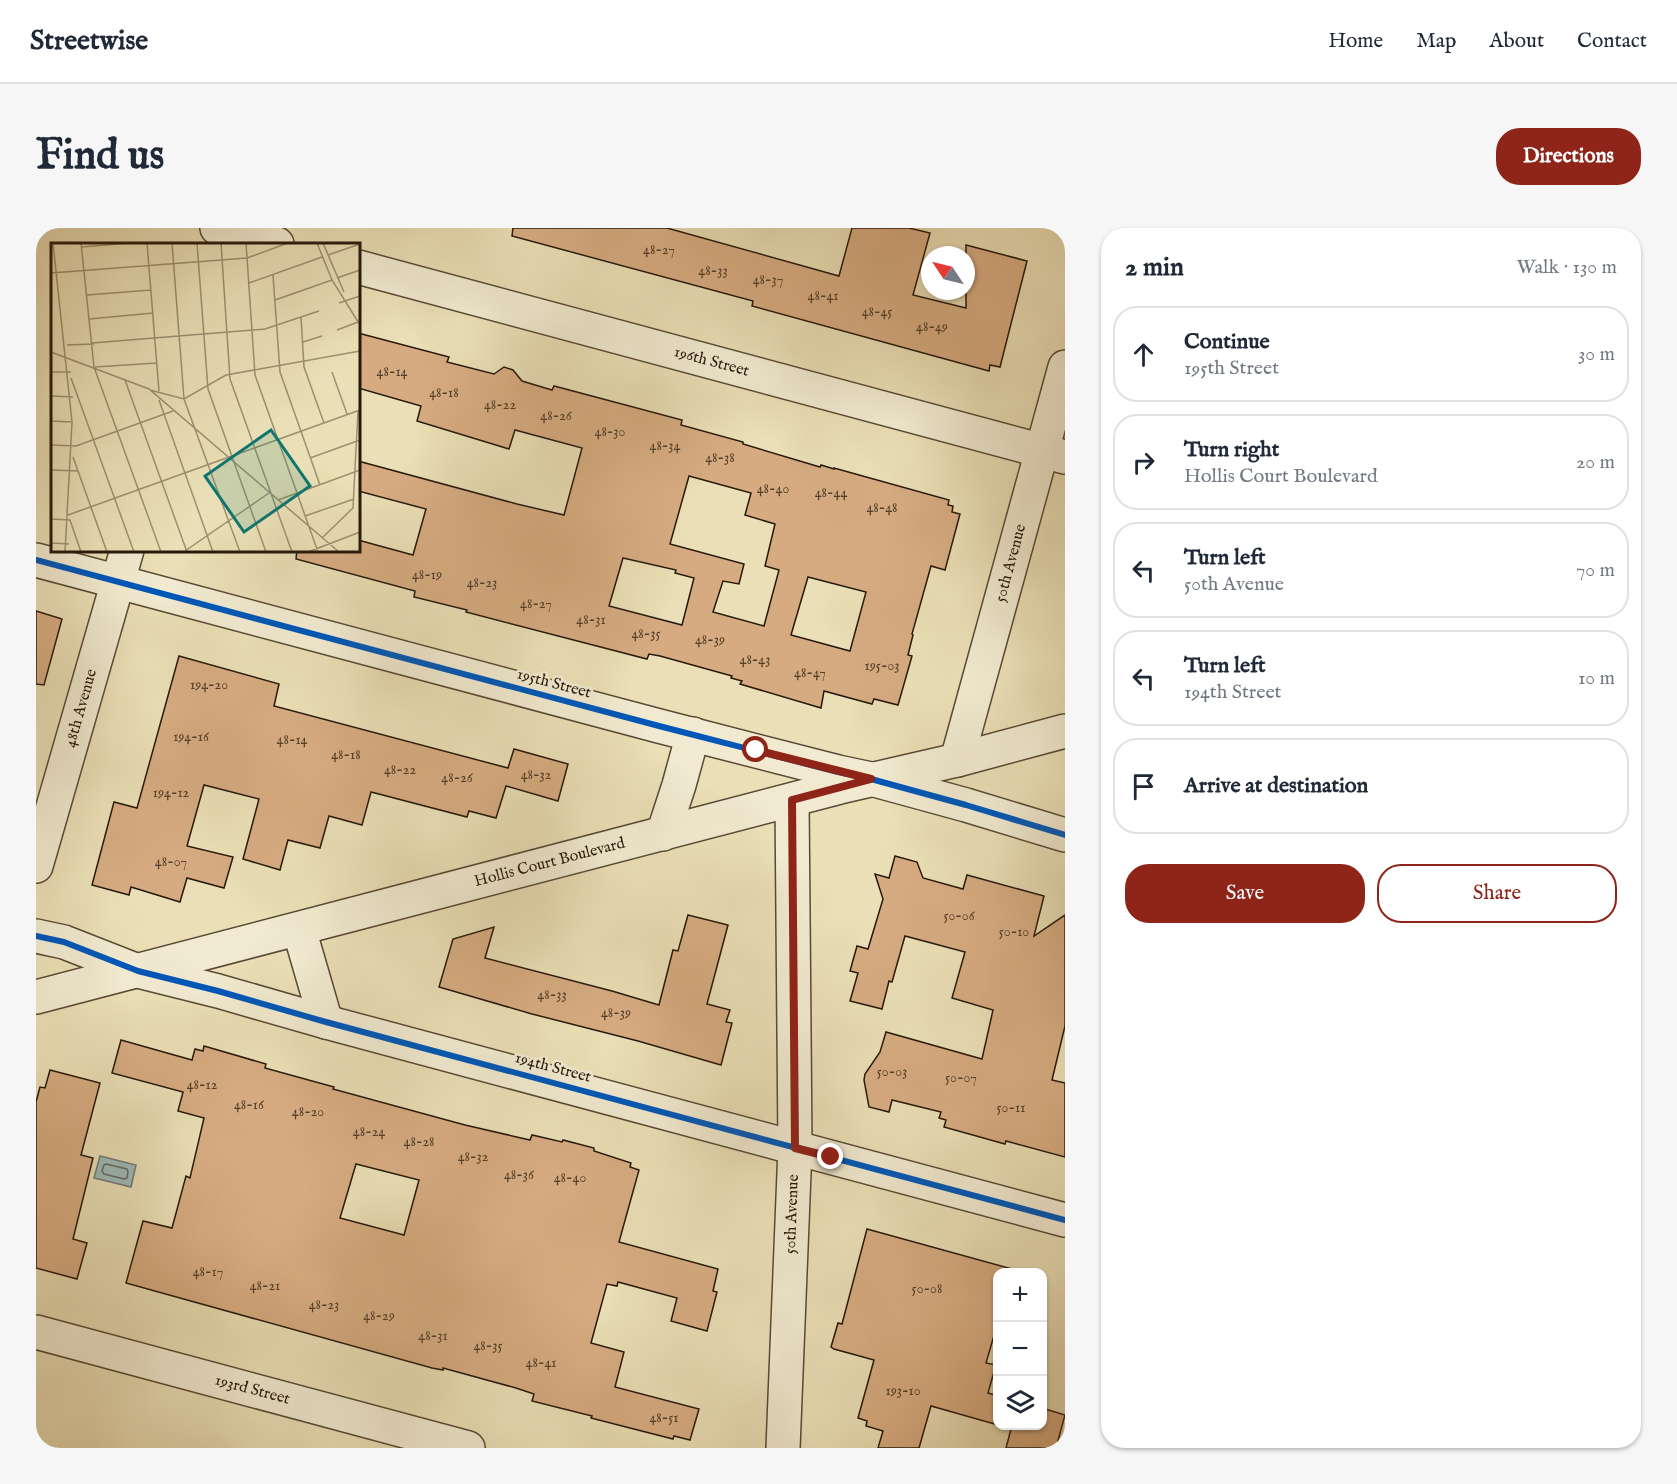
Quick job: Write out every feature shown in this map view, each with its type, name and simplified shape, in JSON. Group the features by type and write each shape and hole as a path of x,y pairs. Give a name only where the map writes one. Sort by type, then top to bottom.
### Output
{"street":[{"path":"209,243 215,228 273,243"},
{"name":"196th Street","path":"360,268 1054,454"},
{"name":"50th Avenue","path":"957,760 1054,454 1065,367"},
{"name":"48th Avenue","path":"36,866 126,552"},
{"name":"195th Street","path":"36,560 871,779 1065,835"},
{"name":"Hollis Court Boulevard","path":"36,997 871,779 957,760 1065,731"},
{"path":"663,834 693,734"},
{"name":"50th Avenue","path":"783,1448 795,1148 792,800"},
{"path":"298,929 326,1022"},
{"name":"194th Street","path":"36,936 64,942 138,971 218,990 326,1022 1065,1220"},
{"name":"193rd Street","path":"36,1332 468,1448"}],"water":[{"path":"100,1156 136,1165 131,1187 94,1178"}],"building":[{"path":"513,228 667,228 839,276 852,228 909,228 930,233 926,246 921,246 921,266 913,295 921,297 921,300 933,300 966,308 966,300 975,300 975,247 1027,261 1000,367 990,365 989,371 752,306 753,301 512,236"},
{"path":"360,334 449,357 447,362 494,374 504,367 513,370 522,381 552,390 554,386 682,420 681,425 743,442 743,444 820,467 821,465 834,468 949,500 948,505 953,506 952,512 960,514 945,570 931,566 912,634 908,655 912,656 898,705 874,699 872,704 824,691 821,708 740,684 742,681 731,678 732,676 660,656 649,654 647,659 466,612 467,610 414,597 415,591 296,559 297,552 360,552 360,541 413,555 426,509 360,492 360,462 564,515 582,448 515,430 509,449 417,421 421,406 360,389","holes":["689,476 751,493 745,515 775,524 765,566 779,570 764,626 713,612 723,581 739,584 744,564 670,544","623,558 676,570 675,573 694,578 682,625 609,606","808,577 866,592 850,651 791,635"]},
{"path":"36,611 62,619 44,685 36,684"},
{"path":"179,656 279,684 274,706 508,768 514,749 568,764 558,801 506,786 496,818 469,811 467,817 371,792 362,825 329,816 320,848 288,840 280,870 243,859 259,799 204,785 187,846 233,857 224,888 187,878 180,902 131,887 129,895 92,885 114,802 137,808"},
{"path":"895,856 917,862 923,878 963,889 967,875 1044,896 1034,936 1065,915 1065,1026 1052,1080 1065,1083 1065,1157 1006,1141 1005,1144 944,1127 946,1120 939,1118 941,1112 892,1100 889,1112 869,1107 865,1074 880,1052 886,1032 982,1059 993,1010 952,998 965,952 905,936 882,1009 850,1001 858,973 850,971 857,946 868,949 883,899 875,874 889,878"},
{"path":"688,915 728,925 707,1004 730,1010 726,1022 732,1023 721,1065 439,987 453,939 494,927 485,958 659,1005 673,950 678,951"},
{"path":"121,1040 192,1060 195,1049 203,1051 204,1046 266,1064 265,1068 334,1087 333,1089 530,1140 532,1135 562,1142 563,1140 594,1148 594,1151 631,1163 630,1167 639,1170 619,1242 718,1269 713,1291 717,1292 707,1331 671,1321 677,1298 618,1282 617,1286 607,1284 591,1343 624,1352 615,1387 699,1409 690,1440 674,1436 673,1439 591,1418 592,1416 532,1401 534,1394 516,1388 443,1368 443,1370 432,1368 126,1283 143,1221 172,1228 186,1176 190,1178 204,1118 178,1111 183,1092 112,1073","holes":["356,1164 419,1180 404,1235 340,1218"]},
{"path":"50,1070 100,1083 81,1155 93,1158 73,1239 87,1243 77,1279 36,1268 36,1102 40,1087 45,1088"},
{"path":"867,1229 1008,1268 993,1268 993,1339 986,1363 993,1364 993,1376 988,1393 993,1394 993,1424 931,1406 919,1448 878,1448 883,1431 866,1426 867,1421 858,1418 874,1360 831,1347 838,1323 842,1324"},
{"path":"1047,1410 1065,1415 1056,1448 1006,1448 1011,1430 1047,1430"}],"cycle path":[{"path":"36,560 659,726 871,779 1065,835"},
{"path":"36,936 64,942 138,971 1065,1220"}],"route":[{"path":"756,750 871,779 792,800 795,1148 831,1157"}]}
